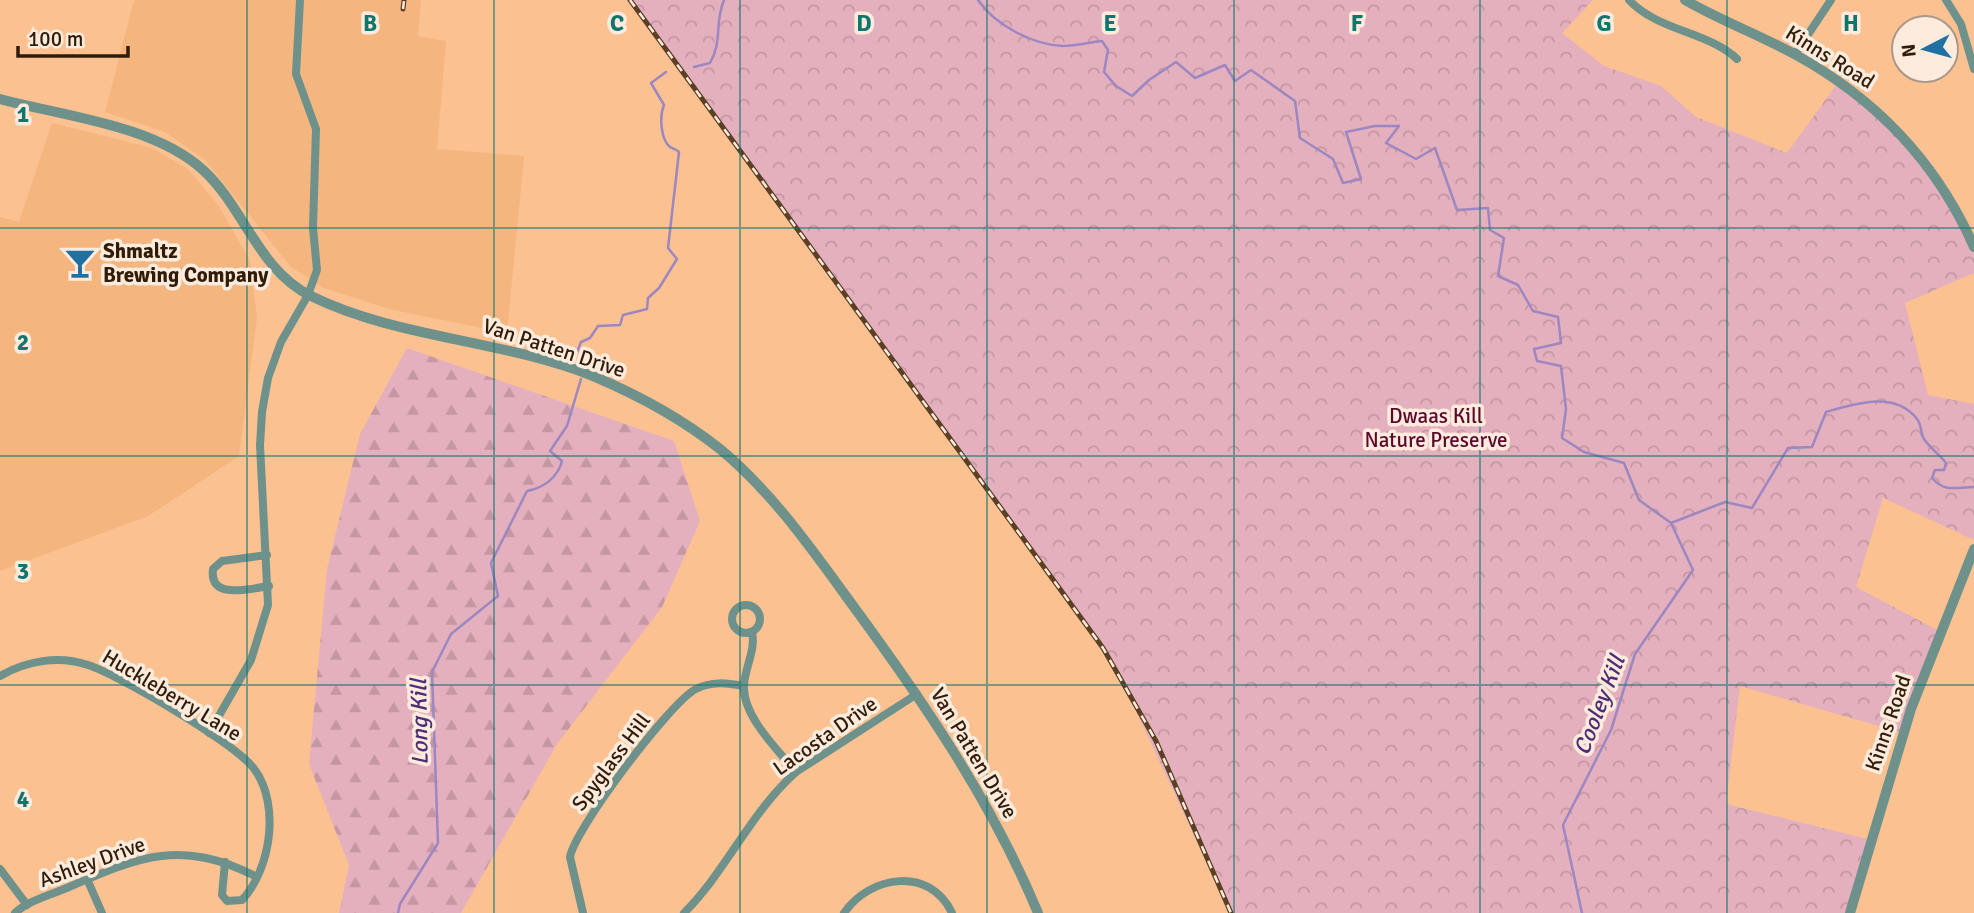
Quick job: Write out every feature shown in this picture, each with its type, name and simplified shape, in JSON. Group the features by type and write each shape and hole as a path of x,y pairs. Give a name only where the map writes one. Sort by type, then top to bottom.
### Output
{"street":[{"path":"209,733 242,680 263,626 269,586 260,444 262,412 268,378 282,342 308,295 317,270 313,229 316,129 296,74 300,0"},
{"path":"1629,0 1639,9 1685,34 1726,48 1737,59"},
{"name":"Kinns Road","path":"1685,0 1795,54 1856,93 1909,141 1960,217 1974,247"},
{"path":"1795,54 1831,0"},
{"path":"1946,0 1961,24 1974,69"},
{"name":"Van Patten Drive","path":"0,99 117,129 176,151 201,168 222,190 268,261 308,295 345,310 499,348 588,374 658,407 700,434 754,481 794,526 917,694 968,773 1038,913"},
{"name":"Kinns Road","path":"1850,913 1911,709 1974,549"},
{"path":"267,555 222,561 213,569 212,579 216,586 225,589 269,586"},
{"path":"752,632 744,686 752,714 796,772"},
{"name":"Huckleberry Lane","path":"0,676 29,663 63,660 87,664 118,679 209,733 248,762 264,786 270,834 256,876"},
{"name":"Spyglass Hill","path":"583,913 570,857 589,818 687,694 713,683 744,686"},
{"name":"Lacosta Drive","path":"684,913 715,879 747,827 796,772 917,694"},
{"name":"Ashley Drive","path":"15,913 27,905 88,879 162,855 194,854 225,862 256,876"},
{"path":"225,862 221,885 227,901 242,900 256,876"},
{"path":"0,869 27,905"},
{"path":"88,879 102,913"},
{"path":"844,913 869,888 896,881 926,887 948,904 952,913"}],"shaded area":[{"path":"134,0 421,0 418,36 446,41 437,149 524,156 507,333 389,309 324,288 291,267 205,160 165,132 105,112"},
{"path":"52,123 152,148 188,169 219,206 250,261 257,317 239,456 148,516 0,571 0,217 19,222"}],"green space":[{"name":"Dwaas Kill Nature Preserve","path":"630,0 1593,0 1562,33 1604,66 1661,86 1696,117 1787,153 1839,81 1909,141 1974,247 1974,273 1905,303 1928,395 1974,404 1974,540 1883,498 1856,587 1941,632 1903,733 1740,686 1726,804 1872,840 1850,913 1230,913 1117,670 1022,535"},
{"path":"407,348 674,441 700,521 662,607 557,744 461,913 339,913 349,865 309,764 327,569 360,434"}],"waterway":[{"name":"Long Kill","path":"694,67 710,63 714,55 724,0"},
{"name":"Cooley Kill","path":"978,0 1004,25 1039,42 1063,46 1102,41 1108,50 1104,72 1116,86 1132,96 1149,80 1176,62 1195,78 1225,65 1235,81 1251,70 1295,101 1300,138 1333,159 1343,183 1361,179 1346,132 1375,126 1399,126 1386,143 1416,159 1435,148 1457,210 1488,208 1490,230 1504,238 1498,276 1518,285 1533,311 1558,317 1561,343 1534,349 1537,361 1561,366 1566,409 1562,438 1584,452 1624,463 1639,500 1671,523 1693,570 1635,654 1611,730 1563,825 1582,913"},
{"name":"Long Kill","path":"576,355 581,342 590,338 598,326 620,325 623,315 647,309 648,298 659,288 677,259 668,248 679,152 667,144 661,122 664,105 651,83 666,72"},
{"name":"Long Kill","path":"398,913 400,904 438,843 432,672 451,634 498,596 491,563 527,491 549,481 560,467 562,461 550,451 567,426 581,379"},
{"path":"1671,523 1725,502 1752,508 1788,448 1812,447 1826,412 1861,403 1886,402 1908,410 1919,421 1926,442 1946,463 1944,470 1935,470 1932,478 1946,487 1974,487"}],"railway":[{"path":"403,9 404,0"},
{"path":"630,0 1103,648 1156,741 1231,913"}],"place":[{"name":"Shmaltz Brewing Company","path":"80,263"}]}
